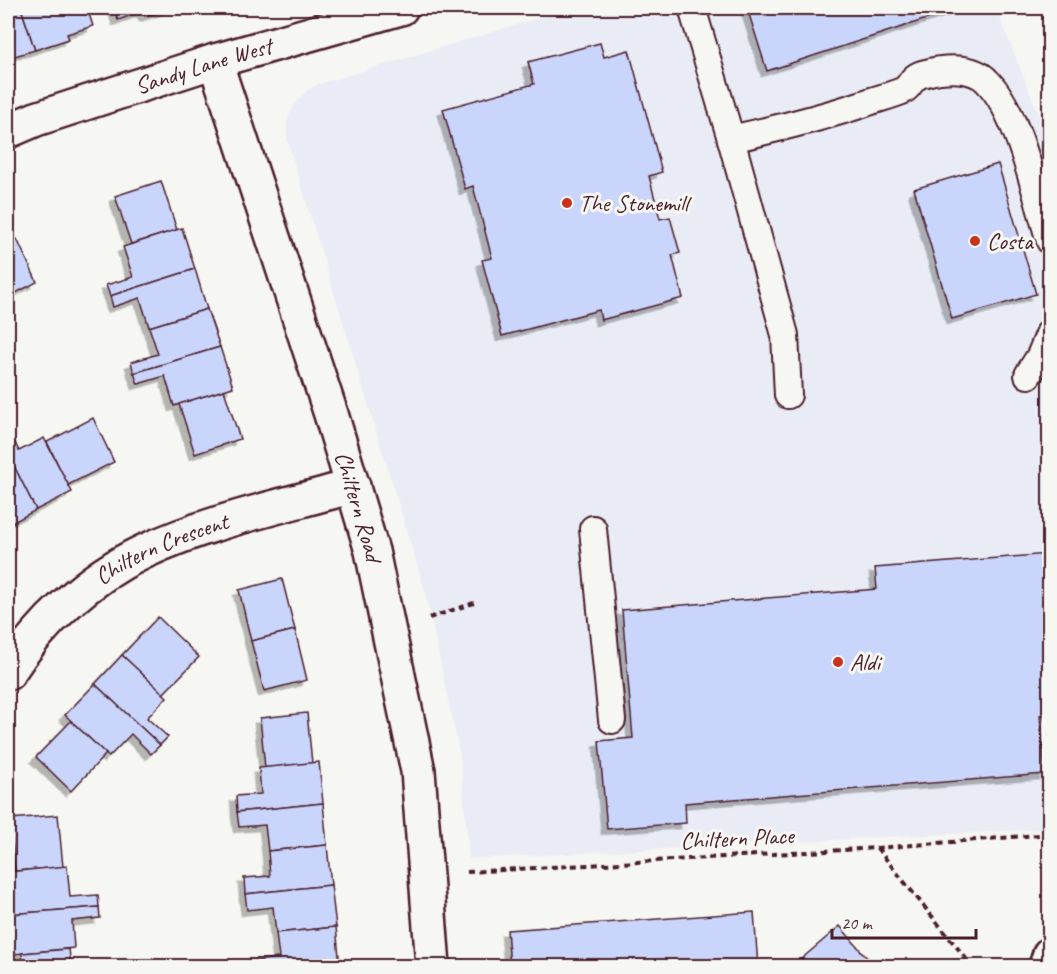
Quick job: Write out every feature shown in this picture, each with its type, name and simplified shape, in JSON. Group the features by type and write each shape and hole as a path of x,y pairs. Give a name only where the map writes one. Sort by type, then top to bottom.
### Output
{"street":[{"name":"Sandy Lane West","path":"8,131 36,119 215,62 401,8"},
{"name":"Chiltern Road","path":"215,62 372,551 418,771 433,966"},
{"name":"Chiltern Crescent","path":"8,674 34,639 63,607 98,579 141,553 185,534 353,486"},
{"path":"1046,966 1050,954"}],"lane":[{"path":"692,8 785,335 788,395"},
{"path":"731,139 823,117 905,90 914,77 928,72 962,70 975,73 985,79 995,91 1016,131 1050,241"},
{"path":"1028,375 1040,356 1050,332"},
{"path":"593,529 612,720"}],"path":[{"path":"423,620 474,603"},
{"name":"Chiltern Place","path":"427,875 877,848 1050,834"},
{"path":"877,848 972,966"}],"shaded area":[{"path":"572,8 996,8 1049,140 1050,812 1045,829 469,859 460,755 425,591 287,139 287,121 294,105 306,91 319,84"}],"building":[{"path":"8,8 21,8 35,50 8,58"},
{"path":"21,8 87,8 93,26 67,34 69,39 35,50"},
{"path":"114,8 172,8 145,16 143,11 118,20"},
{"path":"747,8 953,8 954,10 767,71"},
{"name":"The Stonemill","path":"600,43 604,57 629,50 662,172 649,176 660,219 670,217 680,253 672,255 683,298 601,320 599,310 502,336 482,260 492,258 473,186 465,189 443,109 534,84 528,62"},
{"name":"Costa","path":"998,164 1036,294 952,319 914,189"},
{"path":"161,181 177,230 131,244 115,196"},
{"path":"182,228 195,269 110,296 106,285 133,277 123,247"},
{"path":"17,239 37,282 8,297 8,243"},
{"path":"195,269 207,309 149,327 140,298 113,307 110,296"},
{"path":"207,309 220,347 134,373 131,362 158,354 149,327"},
{"path":"220,347 233,387 174,406 165,376 138,384 134,373"},
{"path":"224,390 240,439 195,454 179,404"},
{"path":"93,418 114,462 68,485 47,442"},
{"path":"8,428 19,451 44,438 72,492 36,510 8,454"},
{"path":"8,454 36,510 8,525"},
{"name":"Aldi","path":"1048,554 1050,714 1040,715 1045,774 685,803 686,823 607,829 599,741 633,738 622,610 877,589 875,568"},
{"path":"282,579 295,630 251,641 239,590"},
{"path":"158,617 199,657 163,694 122,655"},
{"path":"295,630 307,680 264,691 251,641"},
{"path":"122,655 167,697 147,718 168,737 160,745 95,684"},
{"path":"95,684 160,745 151,754 131,734 109,757 65,715"},
{"path":"307,713 312,763 265,768 260,718"},
{"path":"71,721 106,754 71,791 36,757"},
{"path":"319,762 323,803 237,812 236,796 261,794 259,768"},
{"path":"323,803 327,845 268,851 265,825 239,827 237,812"},
{"path":"58,815 63,867 15,871 10,819"},
{"path":"327,845 331,885 245,894 244,878 270,876 268,851"},
{"path":"67,866 70,897 98,895 99,907 10,914 8,872"},
{"path":"331,885 336,927 276,933 273,907 247,910 245,894"},
{"path":"99,907 100,918 72,921 74,948 14,954 10,914"},
{"path":"754,912 758,966 510,966 507,930"},
{"path":"840,926 874,966 805,966 800,960"},
{"path":"336,927 340,966 253,966 253,961 279,958 276,933"},
{"path":"69,949 71,966 23,966 22,953"}],"place":[{"name":"The Stonemill","path":"567,203"},
{"name":"Costa","path":"975,241"},
{"name":"Aldi","path":"838,662"}]}
